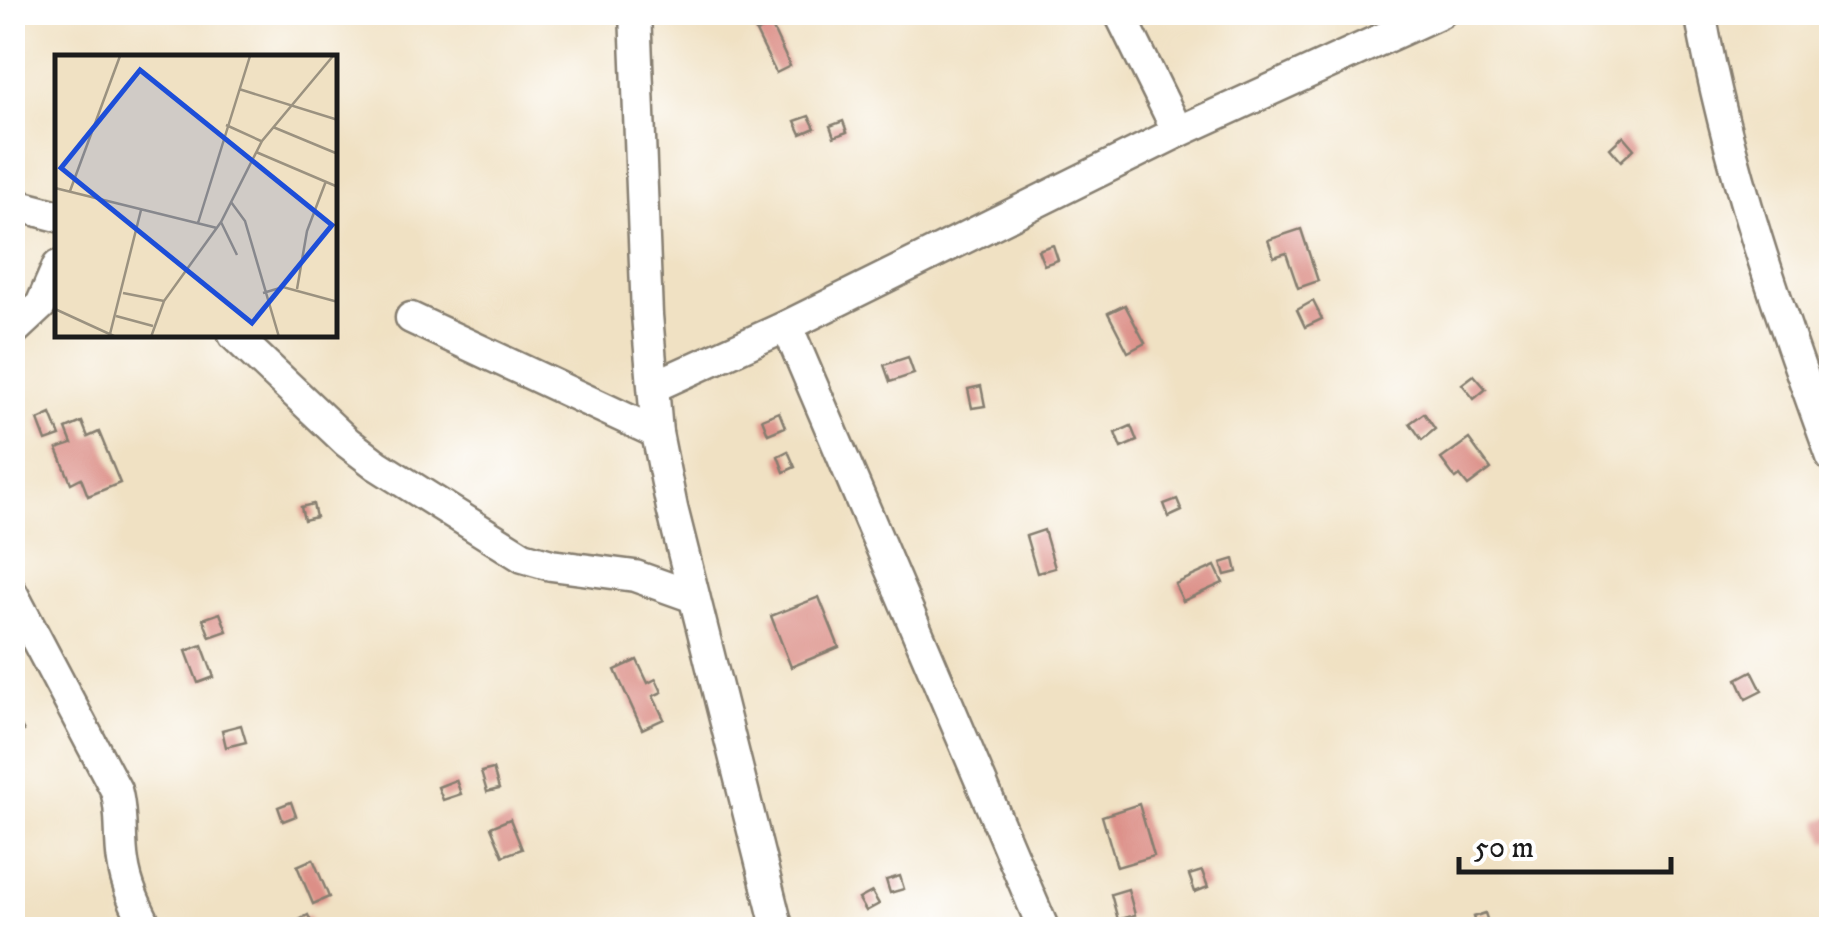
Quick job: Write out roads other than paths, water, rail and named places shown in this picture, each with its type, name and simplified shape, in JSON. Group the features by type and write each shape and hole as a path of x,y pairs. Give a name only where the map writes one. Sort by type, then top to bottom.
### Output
{"street":[{"path":"635,12 647,315 657,433 778,930"},
{"path":"1119,12 1178,132"},
{"path":"655,386 786,326 1178,132 1441,12"},
{"path":"1700,12 1730,152 1788,336 1832,458"},
{"path":"12,204 55,215"},
{"path":"12,332 41,305 55,273"},
{"path":"411,318 657,433"},
{"path":"786,326 1044,930"},
{"path":"237,338 346,442 523,557 551,565 636,576 694,596"},
{"path":"12,593 116,790 121,809 122,862 131,895 148,930"}]}
